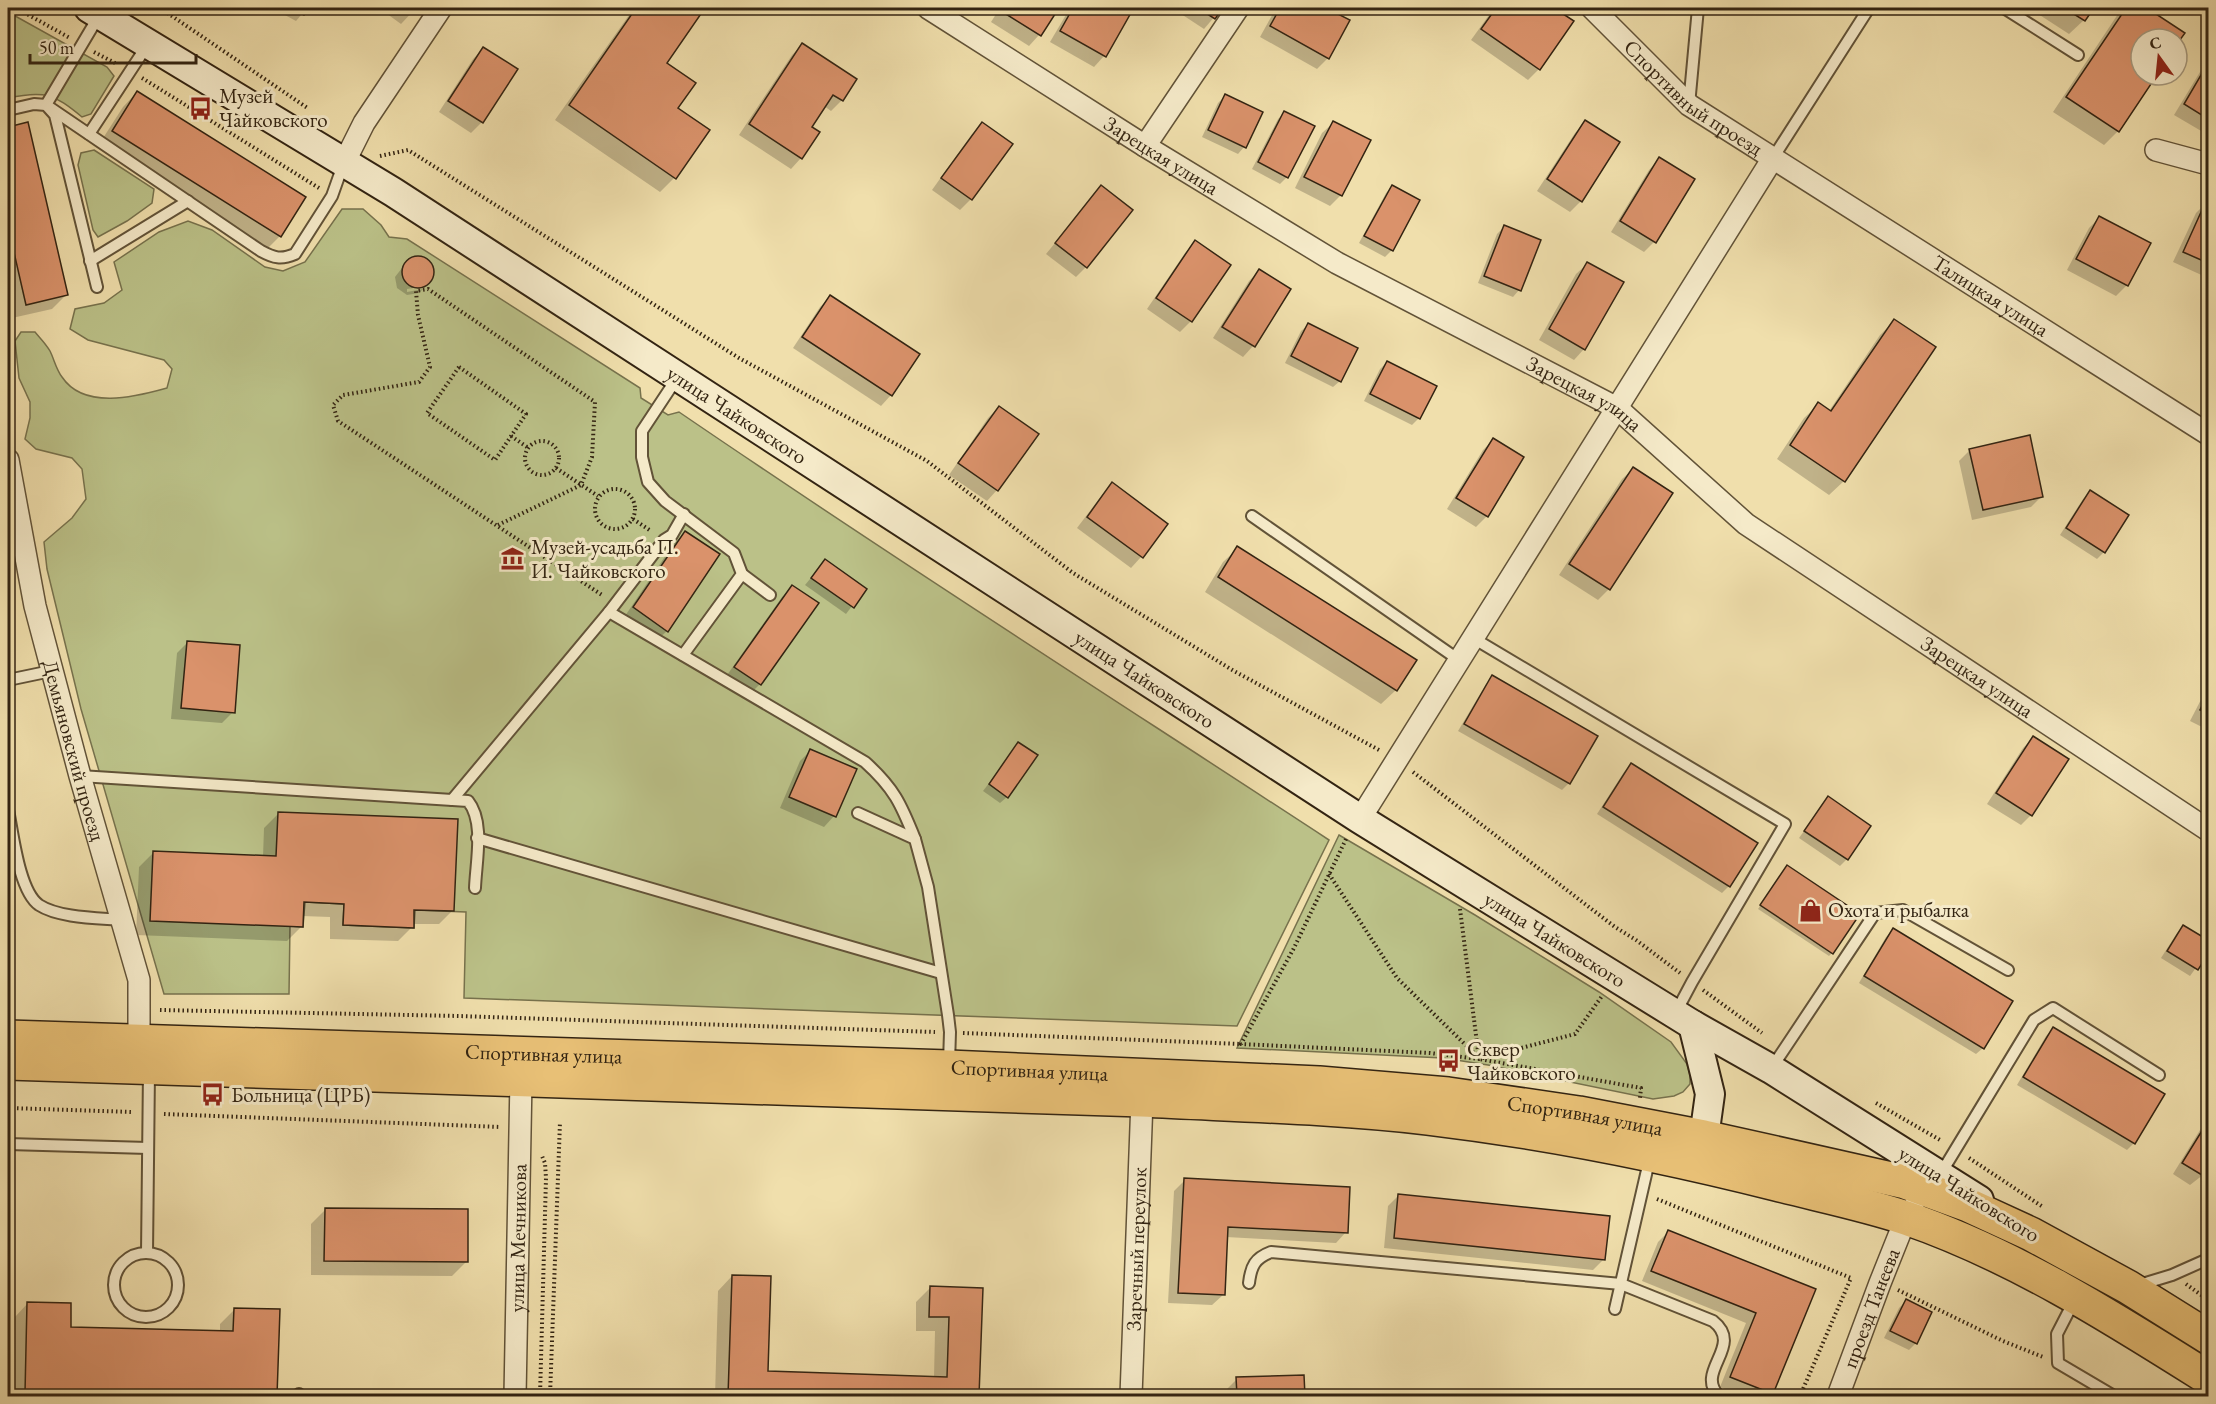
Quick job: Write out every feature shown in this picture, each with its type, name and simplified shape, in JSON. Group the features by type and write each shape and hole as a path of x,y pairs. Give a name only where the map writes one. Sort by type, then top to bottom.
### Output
{"highway":[{"name":"Спортивная улица","path":"8,1036 949,1067 1342,1085 1449,1094 1580,1113 1635,1124 1702,1151 1906,1218 1967,1243"},
{"name":"Спортивная улица","path":"8,1063 143,1040 521,1079 1142,1100 1321,1109 1426,1118 1651,1154 1702,1151 1905,1182 1933,1182 1968,1205 2031,1234"},
{"name":"улица Чайковского","path":"2031,1234 2085,1283 2208,1378"},
{"name":"улица Чайковского","path":"1967,1243 2019,1267 2085,1283 2128,1287 2208,1337"}],"street":[{"path":"344,163 364,123 441,8"},
{"name":"Зарецкая улица","path":"928,8 1145,147 1337,263 1617,408 1746,524 2208,830"},
{"path":"1145,147 1238,8"},
{"name":"Спортивный проезд","path":"1592,8 1689,105 1773,158"},
{"name":"улица Чайковского","path":"94,11 393,192 678,378 1354,827 1771,1069 1911,1159 1933,1182"},
{"path":"2156,150 2208,164"},
{"path":"1354,827 1773,158"},
{"name":"Талицкая улица","path":"1773,158 2208,434"},
{"name":"Демьяновский проезд","path":"8,460 35,606 51,671 139,980 143,1040"},
{"path":"1684,1020 1710,1094 1702,1151"},
{"name":"улица Мечникова","path":"515,1396 521,1079"},
{"name":"Заречный переулок","path":"1131,1396 1142,1100"},
{"name":"проезд Танеева","path":"1838,1396 1906,1218 1933,1182"}],"lane":[{"path":"1689,105 1698,8"},
{"path":"1773,158 1869,8"},
{"path":"2004,8 2078,54"},
{"path":"46,105 94,11"},
{"path":"89,134 148,43"},
{"path":"8,110 34,104 46,105 273,258 284,258 295,254 333,196 344,163"},
{"path":"46,105 55,115 97,286"},
{"path":"90,261 188,201"},
{"path":"678,378 642,431 642,457 648,482 664,501 734,553 742,574 770,595"},
{"path":"452,800 612,607 664,540 672,536 684,514"},
{"path":"1252,516 1460,660"},
{"path":"683,655 742,574"},
{"path":"612,607 683,655 865,762 885,780 900,802 915,839 928,887 950,1032 949,1067"},
{"path":"1473,638 1785,824 1692,982 1684,1020"},
{"path":"8,680 51,671"},
{"path":"80,776 468,801 475,810 478,824 475,888"},
{"path":"8,810 25,885 38,904 58,912 121,920"},
{"path":"858,813 915,839"},
{"path":"477,838 941,973"},
{"path":"1771,1069 1875,913 1903,910 2008,970"},
{"path":"1933,1182 2034,1020 2053,1008 2158,1075"},
{"path":"143,1040 148,1113 147,1252"},
{"path":"8,1144 148,1148"},
{"path":"1615,1309 1651,1154"},
{"path":"147,1252 160,1256 170,1264 177,1275 178,1289 174,1301 165,1311 153,1317 140,1317 128,1312 119,1303 114,1291 114,1279 125,1260 135,1254 147,1252"},
{"path":"1249,1283 1251,1268 1258,1257 1271,1252 1621,1284 1713,1321 1720,1327 1724,1334 1724,1345 1710,1380 1713,1390 1719,1396"},
{"path":"2128,1287 2172,1275 2208,1259"},
{"path":"2085,1283 2057,1334 2058,1363 2114,1396"}],"path":[{"path":"160,8 316,114"},
{"path":"160,90 210,121"},
{"path":"344,163 408,150 739,358 927,461 1072,573 1234,671 1397,760"},
{"path":"498,525 581,485 592,457 595,402 428,289 416,291 418,315 430,367 419,382 343,394 333,405 338,421 498,525 612,607"},
{"path":"459,367 526,414 511,436 495,459 427,413 459,367"},
{"path":"511,436 527,447"},
{"path":"536,441 547,441 556,447 560,457 556,468 549,474 540,475 532,472 526,465 524,456 527,447 536,441"},
{"path":"556,468 598,496"},
{"path":"608,489 621,489 631,496 635,507 633,519 625,527 614,529 603,526 596,517 594,507 598,496 608,489"},
{"path":"633,519 664,540"},
{"path":"1241,1044 1294,948 1354,827"},
{"path":"1329,874 1396,978 1479,1059"},
{"path":"1459,900 1479,1059"},
{"path":"1479,1059 1575,1034 1605,991"},
{"path":"143,1040 459,1016 950,1032 1430,1053 1479,1059 1641,1088 1635,1124"},
{"path":"8,1108 508,1127 521,1134 537,1147 545,1162 540,1396"},
{"path":"550,1396 560,1122"},
{"path":"1643,1193 1851,1278 1800,1396"},
{"path":"1880,1283 1904,1292 2003,1341 2058,1363"}],"green space":[{"path":"8,12 107,67 114,76 91,114 82,117 64,103 40,94 8,98"},
{"path":"94,150 154,189 152,203 127,221 98,237 93,230 78,165 81,153"},
{"name":"Музей-усадьба П. И. Чайковского","path":"342,209 363,209 381,225 389,237 407,239 640,388 641,398 668,415 679,412 921,574 1329,840 1237,1026 464,998 466,912 415,910 414,928 343,925 344,904 305,902 303,927 290,926 289,994 164,994 81,709 47,569 44,542 72,518 86,499 82,469 72,458 36,449 25,439 30,418 30,402 19,378 15,341 21,332 35,332 50,351 62,377 83,394 96,397 126,397 167,388 172,369 164,360 88,340 70,329 75,309 104,303 122,290 114,262 159,232 188,221 212,230 265,267 283,271 305,262"},
{"path":"1339,835 1475,915 1599,992 1671,1042 1687,1064 1690,1084 1683,1092 1674,1096 1653,1099 1443,1058 1237,1048"}],"building":[{"path":"291,8 308,8 304,15"},
{"path":"404,8 417,8 413,14"},
{"path":"636,8 705,8 667,63 696,83 678,108 710,130 676,179 569,105"},
{"path":"1003,8 1059,8 1041,36 1001,11"},
{"path":"1073,8 1126,8 1132,11 1106,57 1060,31"},
{"path":"1198,8 1223,8 1215,19"},
{"path":"1280,8 1326,8 1350,20 1329,59 1270,26"},
{"path":"1496,8 1554,8 1574,21 1540,70 1481,29"},
{"path":"2064,8 2094,8 2085,21"},
{"path":"2126,8 2147,8 2176,27 2129,27 2129,87 2149,87 2119,132 2066,97"},
{"path":"802,43 857,79 843,101 833,95 812,127 820,132 802,159 749,124"},
{"path":"483,47 518,69 483,123 448,101"},
{"path":"2208,63 2208,119 2184,104"},
{"path":"137,91 306,197 281,237 112,131"},
{"path":"1225,94 1263,112 1246,148 1208,130"},
{"path":"1284,111 1315,126 1288,178 1258,162"},
{"path":"1585,120 1620,142 1582,202 1547,179"},
{"path":"1333,121 1371,140 1342,196 1304,177"},
{"path":"28,122 68,295 26,305 8,226 8,127"},
{"path":"982,122 1013,144 972,200 941,178"},
{"path":"1659,157 1695,179 1656,243 1620,221"},
{"path":"1101,185 1133,210 1087,268 1055,243"},
{"path":"1392,185 1420,200 1393,251 1364,236"},
{"path":"2206,201 2208,202 2208,263 2183,252"},
{"path":"2099,216 2151,243 2128,286 2076,259"},
{"path":"1504,225 1541,240 1521,291 1484,276"},
{"path":"1195,240 1231,265 1192,322 1156,298"},
{"path":"418,256 429,261 434,272 429,283 418,288 407,283 402,272 407,261"},
{"path":"1587,262 1624,282 1585,350 1549,329"},
{"path":"1259,269 1291,289 1255,347 1222,327"},
{"path":"830,295 920,354 892,396 802,337"},
{"path":"1894,319 1936,347 1845,482 1790,445 1818,402 1831,411"},
{"path":"1308,323 1358,348 1341,382 1291,356"},
{"path":"1387,361 1437,386 1420,419 1370,394"},
{"path":"999,406 1039,434 998,491 958,463"},
{"path":"2030,435 2043,497 1983,510 1969,449"},
{"path":"1493,438 1524,457 1488,517 1456,498"},
{"path":"1633,467 1673,493 1610,590 1569,564"},
{"path":"1112,482 1168,524 1143,558 1087,517"},
{"path":"2090,490 2129,515 2105,553 2066,528"},
{"path":"685,531 720,554 668,632 633,607"},
{"path":"1237,546 1417,660 1397,691 1218,577"},
{"path":"825,559 867,589 854,608 811,578"},
{"path":"792,585 819,603 761,685 734,667"},
{"path":"187,641 240,645 235,713 181,708"},
{"path":"1492,675 1598,736 1570,784 1464,724"},
{"path":"2208,693 2208,714 2200,710"},
{"path":"2033,736 2069,759 2032,816 1996,793"},
{"path":"1018,742 1038,755 1008,798 989,784"},
{"path":"810,749 857,769 836,817 789,797"},
{"path":"1631,763 1758,843 1730,887 1603,807"},
{"path":"1828,796 1871,826 1848,860 1804,831"},
{"path":"278,812 458,819 454,911 414,910 414,928 343,925 344,904 304,902 303,927 150,921 153,851 276,856"},
{"name":"Охота и рыбалка","path":"1787,865 1860,914 1833,954 1760,905"},
{"path":"2183,925 2208,940 2208,954 2198,970 2167,951"},
{"path":"1893,928 2013,1001 1984,1049 1864,976"},
{"path":"2053,1027 2165,1094 2135,1144 2023,1077"},
{"path":"2208,1121 2208,1170 2202,1175 2182,1163"},
{"path":"1184,1178 1350,1187 1348,1233 1228,1227 1225,1295 1178,1293"},
{"path":"1398,1194 1610,1216 1605,1260 1394,1238"},
{"path":"325,1208 468,1209 468,1262 324,1261"},
{"path":"1668,1230 1816,1289 1773,1394 1730,1377 1756,1313 1651,1271"},
{"path":"732,1275 771,1276 768,1371 947,1377 949,1317 929,1317 930,1286 983,1288 979,1396 728,1396"},
{"path":"1906,1299 1932,1312 1917,1344 1890,1331"},
{"path":"27,1302 71,1303 71,1327 233,1331 234,1308 280,1309 277,1396 25,1393"},
{"path":"1304,1375 1305,1396 1237,1396 1236,1377"},
{"path":"1017,1391 1073,1393 1073,1396 1017,1396"}],"place":[{"name":"Музей Чайковского","path":"201,108"},
{"name":"Музей-усадьба П. И. Чайковского","path":"513,559"},
{"name":"Охота и рыбалка","path":"1810,910"},
{"name":"Сквер Чайковского","path":"1449,1061"},
{"name":"Больница (ЦРБ)","path":"213,1095"}]}
